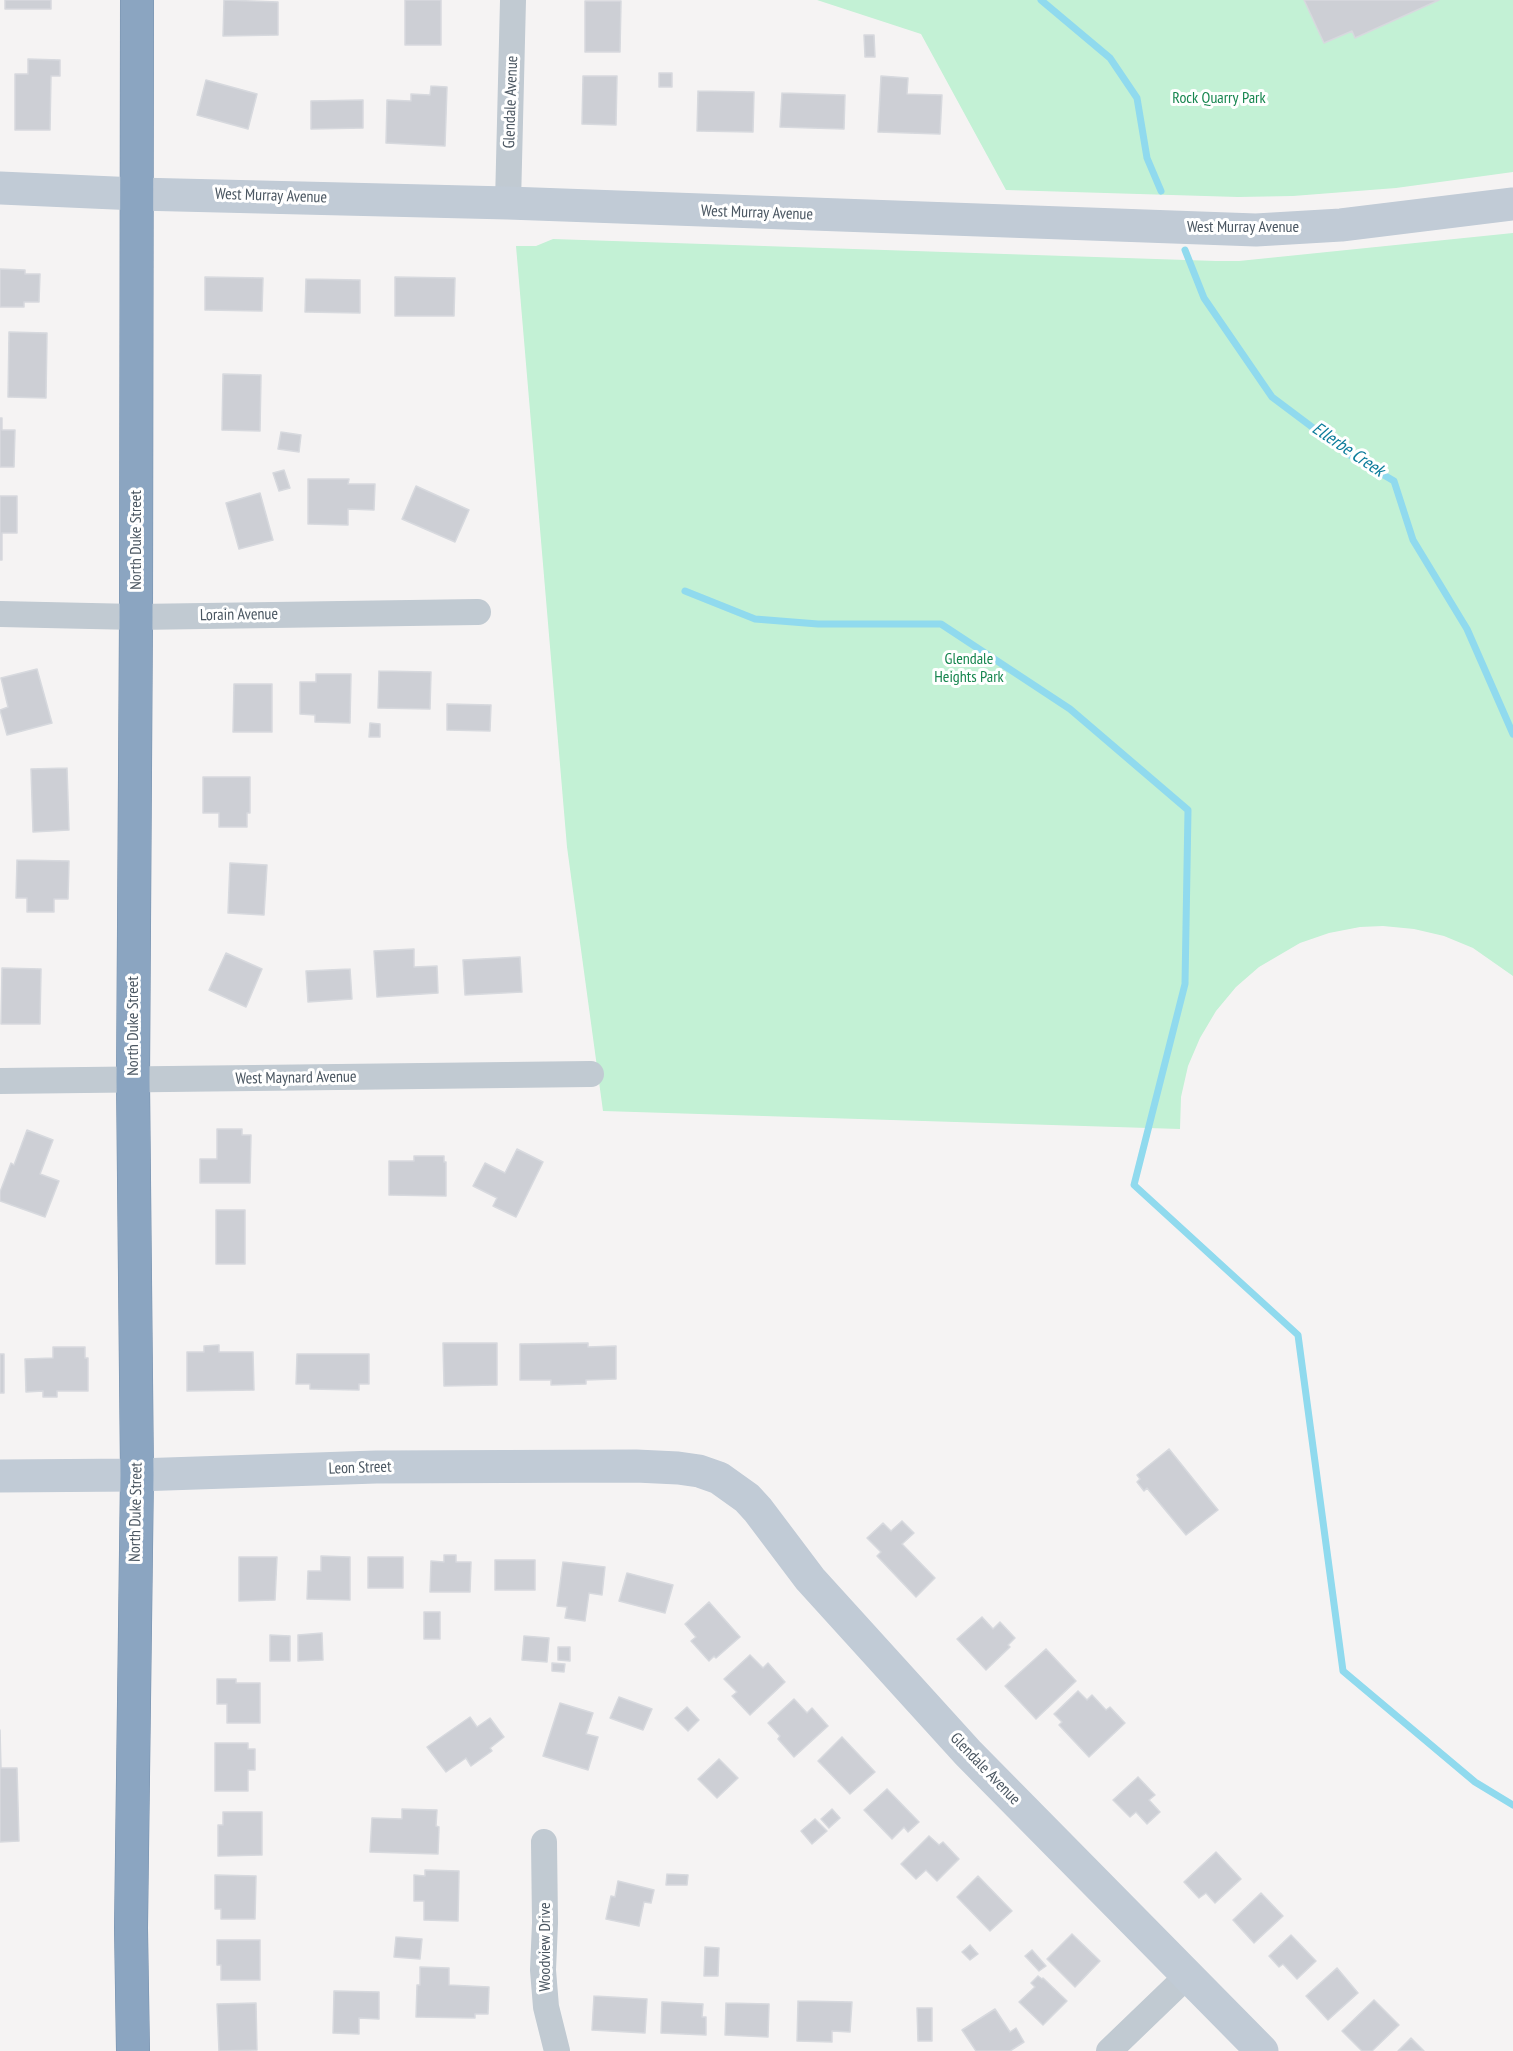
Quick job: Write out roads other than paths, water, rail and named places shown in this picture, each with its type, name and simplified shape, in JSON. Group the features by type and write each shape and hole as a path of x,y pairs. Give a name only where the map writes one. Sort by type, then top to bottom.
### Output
{"highway":[{"name":"North Duke Street","path":"133,2051 131,1928 137,1476 133,1080 137,0"}],"street":[{"name":"Glendale Avenue","path":"508,203 513,0"},
{"name":"West Murray Avenue","path":"0,188 137,194 508,203 1256,230 1341,225 1513,204"},
{"name":"Lorain Avenue","path":"0,614 136,617 478,612"},
{"name":"West Maynard Avenue","path":"0,1081 591,1074"},
{"name":"Leon Street","path":"0,1476 137,1476 376,1467 636,1466 699,1471 719,1478"},
{"name":"Glendale Avenue","path":"719,1478 747,1498 810,1579 968,1753 1262,2051"},
{"name":"Woodview Drive","path":"544,1842 544,1979 546,2007 557,2051"},
{"path":"1109,2051 1187,1976"}],"waterway":[{"name":"Ellerbe Creek","path":"1041,0 1110,58 1137,98 1147,158 1161,191"},
{"name":"Ellerbe Creek","path":"1185,250 1204,298 1272,397 1348,454 1394,481 1413,540 1467,629 1513,734"},
{"path":"685,591 755,619 818,624 941,624 1070,709 1188,810 1185,984 1134,1185 1298,1335 1343,1671 1475,1782 1513,1805"}],"park label":[{"name":"Rock Quarry Park","path":"1219,98"},
{"name":"Glendale Heights Park","path":"969,668"}]}
